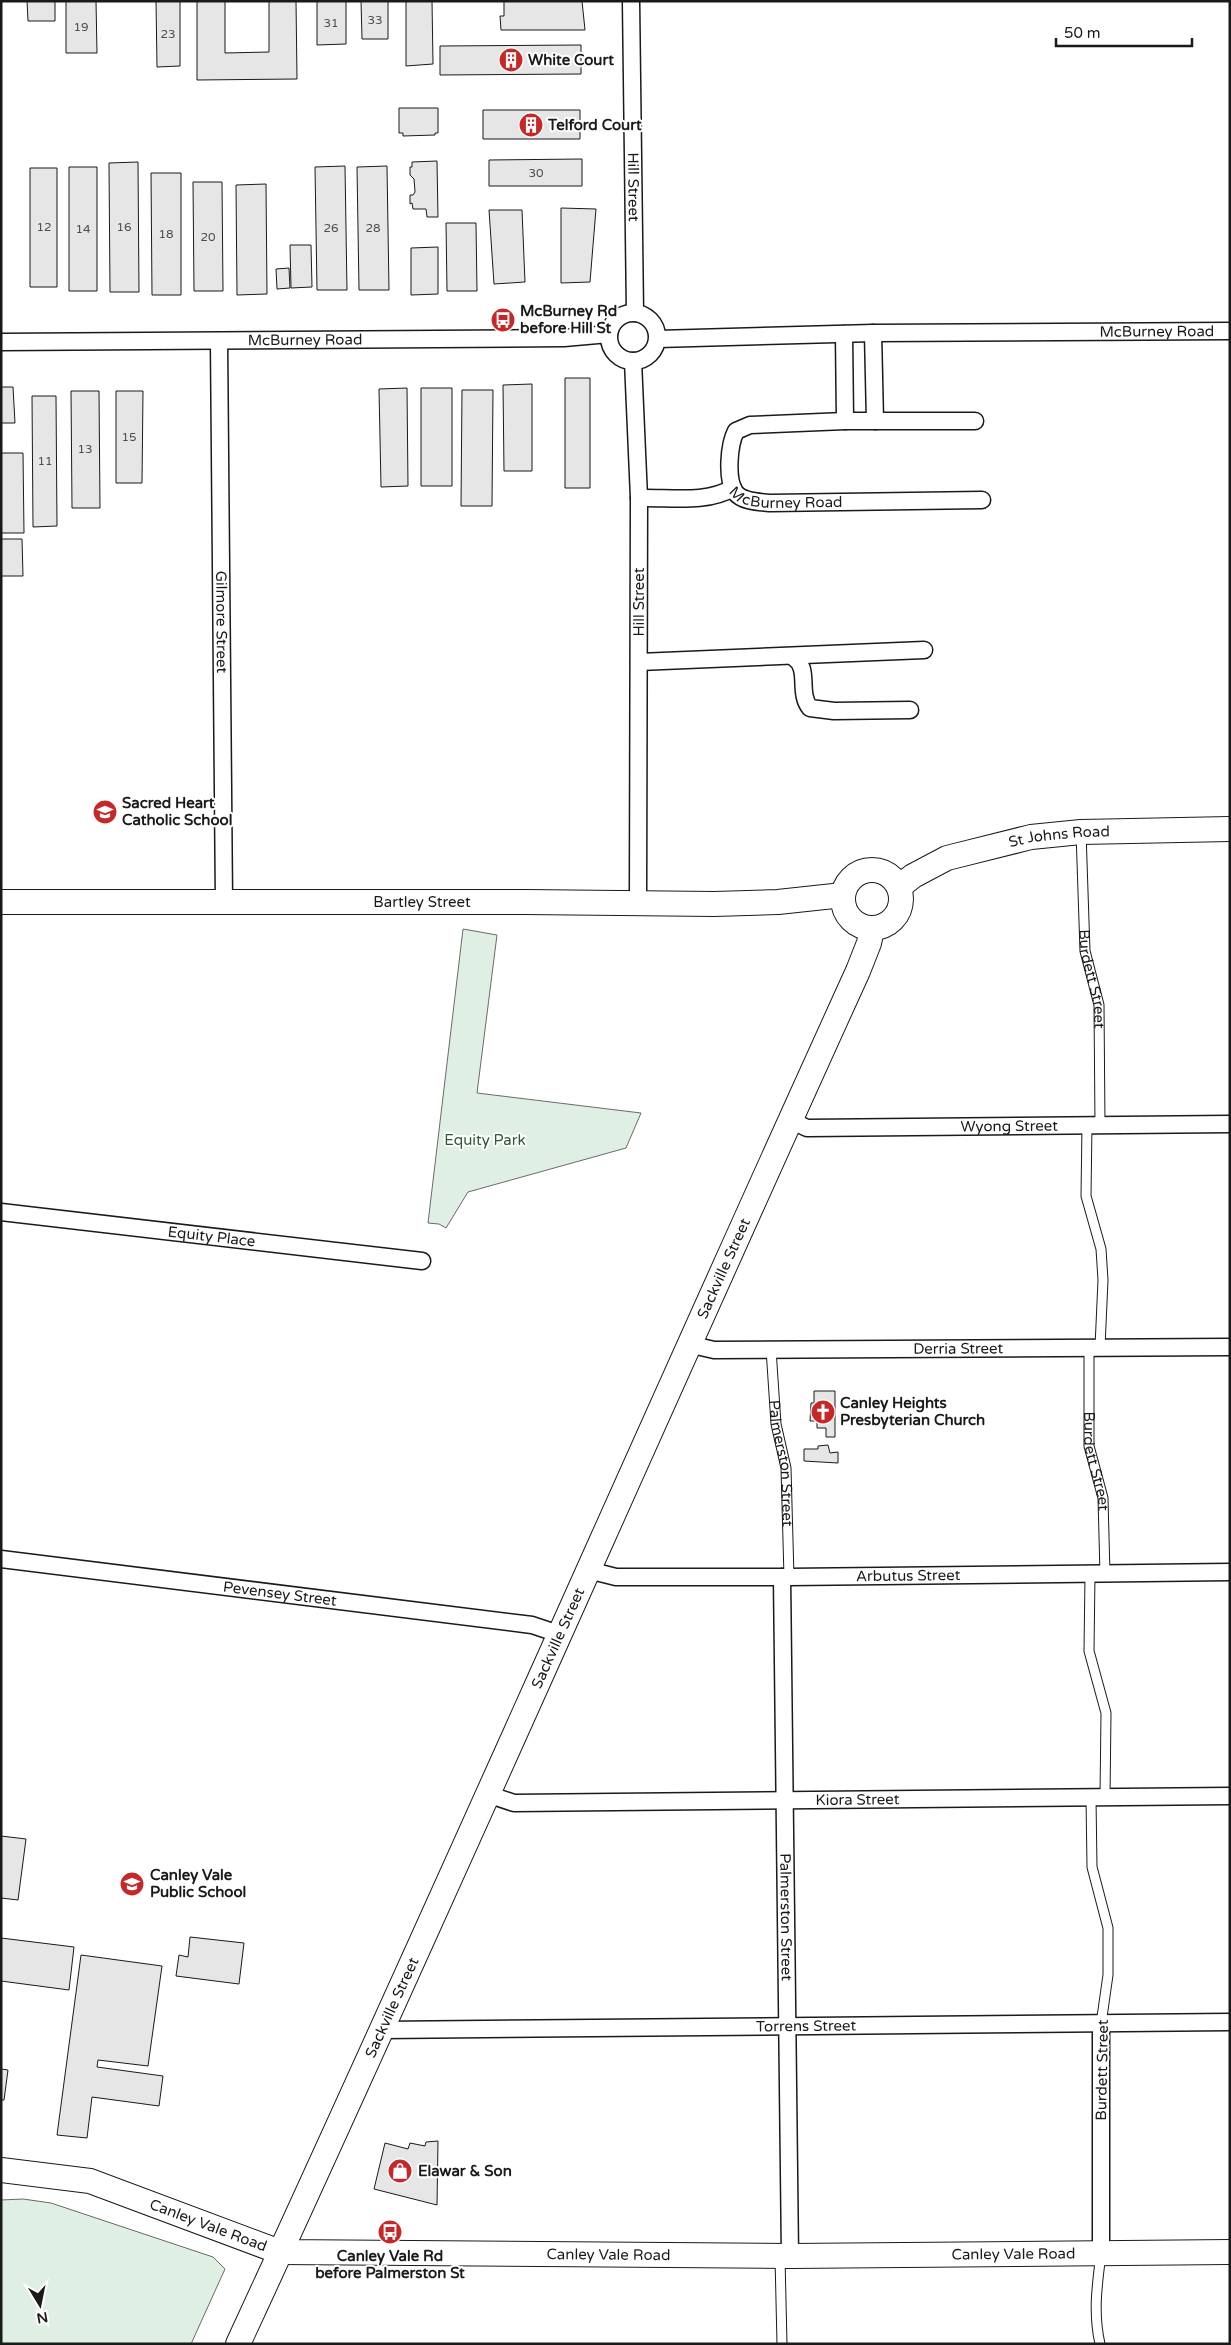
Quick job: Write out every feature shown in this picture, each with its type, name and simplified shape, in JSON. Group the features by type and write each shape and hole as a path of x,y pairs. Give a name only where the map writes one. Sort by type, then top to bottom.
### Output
{"main road":[{"name":"St Johns Road","path":"899,887 912,876 946,858 1031,837 1081,832 1230,829"},
{"path":"868,870 886,874 899,887 902,897 897,916 881,927 872,929 853,922 843,905 843,895 851,879 859,873 868,870"},
{"name":"Bartley Street","path":"1,902 778,902 843,895"},
{"name":"Sackville Street","path":"238,2344 382,2030 688,1344 858,971 869,943 872,929"},
{"name":"Canley Vale Road","path":"1,2170 90,2182 280,2252 785,2256 1230,2252"}],"street":[{"name":"Hill Street","path":"631,1 634,313"},
{"path":"634,313 649,318 657,331 658,339 652,352 640,360 633,361 624,360 612,350 609,334 615,321 620,316 634,313"},
{"name":"McBurney Road","path":"658,339 873,333 1230,331"},
{"path":"873,333 875,421"},
{"name":"McBurney Road","path":"1,342 564,338 609,334"},
{"path":"844,334 845,421"},
{"name":"Gilmore Street","path":"219,341 224,903"},
{"name":"Hill Street","path":"633,361 639,498 638,903"},
{"name":"McBurney Road","path":"975,421 845,421 750,425 736,431 731,440 731,481 735,492 747,500 771,503 982,500"},
{"path":"639,498 703,498 720,495 733,488"},
{"path":"639,662 924,650"},
{"path":"793,657 799,660 802,669 804,700 810,708 834,711 910,710"},
{"name":"Wyong Street","path":"790,1120 807,1128 1230,1124"},
{"name":"Equity Place","path":"1,1212 422,1261"},
{"name":"Derria Street","path":"688,1344 708,1350 1230,1347"},
{"name":"Pevensey Street","path":"1,1559 532,1625 559,1634"},
{"name":"Arbutus Street","path":"588,1570 616,1577 1230,1572"},
{"name":"Palmerston Street","path":"785,2256 786,1577"},
{"name":"Kiora Street","path":"487,1794 514,1803 1230,1796"},
{"name":"Torrens Street","path":"382,2030 1230,2022"},
{"name":"Burdett Street","path":"1101,2024 1101,2254"}],"lane":[{"name":"Burdett Street","path":"1081,832 1085,951 1099,1005 1094,1125 1086,1196 1101,1249 1103,1280 1095,1348 1089,1446 1103,1498 1098,1574 1089,1650 1106,1713 1092,1867 1108,1928 1108,1975 1101,2024"},
{"name":"Palmerston Street","path":"771,1349 776,1424 786,1468 786,1577"},
{"name":"Burdett Street","path":"1100,2344 1096,2326 1096,2294 1101,2254"},
{"name":"Palmerston Street","path":"782,2344 785,2256"}],"green space":[{"name":"Equity Park","path":"463,929 497,935 477,1093 641,1113 626,1148 468,1192 446,1228 439,1224 428,1223"},
{"path":"23,2199 51,2203 213,2257 225,2269 191,2344 1,2344 1,2200"}],"building":[{"path":"27,1 55,1 55,21 28,21"},
{"path":"66,1 96,1 97,53 66,53"},
{"path":"156,1 180,1 180,66 157,67"},
{"path":"197,1 225,1 225,53 269,52 269,1 296,1 297,79 197,80"},
{"path":"317,1 346,1 346,44 317,45"},
{"path":"361,1 388,1 388,39 362,39"},
{"path":"406,1 432,1 433,64 406,66"},
{"path":"504,1 582,1 585,30 501,30 500,16 504,16"},
{"name":"White Court","path":"581,45 581,74 440,75 440,46"},
{"path":"399,108 438,108 438,133 435,133 435,135 403,136 403,133 399,133"},
{"name":"Telford Court","path":"483,110 580,110 580,139 483,139"},
{"path":"582,159 582,186 489,186 489,160"},
{"path":"437,161 438,217 427,217 426,209 413,209 412,203 410,204 410,195 413,195 415,192 414,179 410,175 410,167 412,167 412,162"},
{"path":"138,162 139,292 110,292 109,163"},
{"path":"345,166 347,290 317,290 315,167"},
{"path":"387,166 389,290 359,290 357,167"},
{"path":"69,167 97,167 97,291 69,291"},
{"path":"30,168 57,168 57,287 30,287"},
{"path":"151,173 181,173 181,295 152,295"},
{"path":"193,182 222,182 223,291 194,291"},
{"path":"266,184 267,294 237,295 236,185"},
{"path":"561,208 596,209 590,282 561,283"},
{"path":"489,210 522,210 525,282 494,284"},
{"path":"446,223 476,223 477,291 447,291"},
{"path":"290,245 311,245 312,287 291,288"},
{"path":"438,247 438,294 411,295 411,248"},
{"path":"289,268 290,288 277,289 276,269"},
{"path":"565,378 590,378 590,488 565,488"},
{"path":"532,384 532,471 504,471 503,385"},
{"path":"1,387 13,387 15,423 1,423"},
{"path":"407,388 408,486 381,487 379,389"},
{"path":"421,388 452,388 452,486 421,486"},
{"path":"462,390 493,390 492,506 461,506"},
{"path":"71,391 99,391 100,508 72,508"},
{"path":"116,391 143,391 142,483 116,483"},
{"path":"32,396 56,396 57,526 33,527"},
{"path":"1,453 23,453 24,533 1,533"},
{"path":"1,539 22,539 23,576 1,576"},
{"name":"Canley Heights Presbyterian Church","path":"814,1391 835,1391 835,1437 826,1437 826,1428 817,1428 817,1421 810,1421 811,1403 814,1403"},
{"path":"828,1445 830,1453 838,1452 838,1463 804,1461 804,1449 818,1449 818,1446"},
{"path":"1,1836 26,1839 18,1900 1,1898"},
{"path":"190,1937 244,1943 239,1984 176,1976 179,1955 188,1957"},
{"path":"1,1938 74,1947 69,1990 1,1981"},
{"path":"81,1955 162,1966 148,2066 98,2060 97,2067 163,2076 159,2106 92,2097 87,2138 57,2135"},
{"path":"1,2069 8,2070 4,2100 1,2100"},
{"path":"438,2141 437,2205 374,2189 385,2143 408,2149 410,2143 425,2146 426,2142"}],"place":[{"name":"White Court","path":"511,60"},
{"name":"Telford Court","path":"531,125"},
{"name":"McBurney Rd before Hill St","path":"503,320"},
{"name":"Sacred Heart Catholic School","path":"105,812"},
{"name":"Canley Heights Presbyterian Church","path":"823,1412"},
{"name":"Canley Vale Public School","path":"132,1884"},
{"name":"Elawar & Son","path":"400,2171"},
{"name":"Canley Vale Rd before Palmerston St","path":"390,2232"}]}
